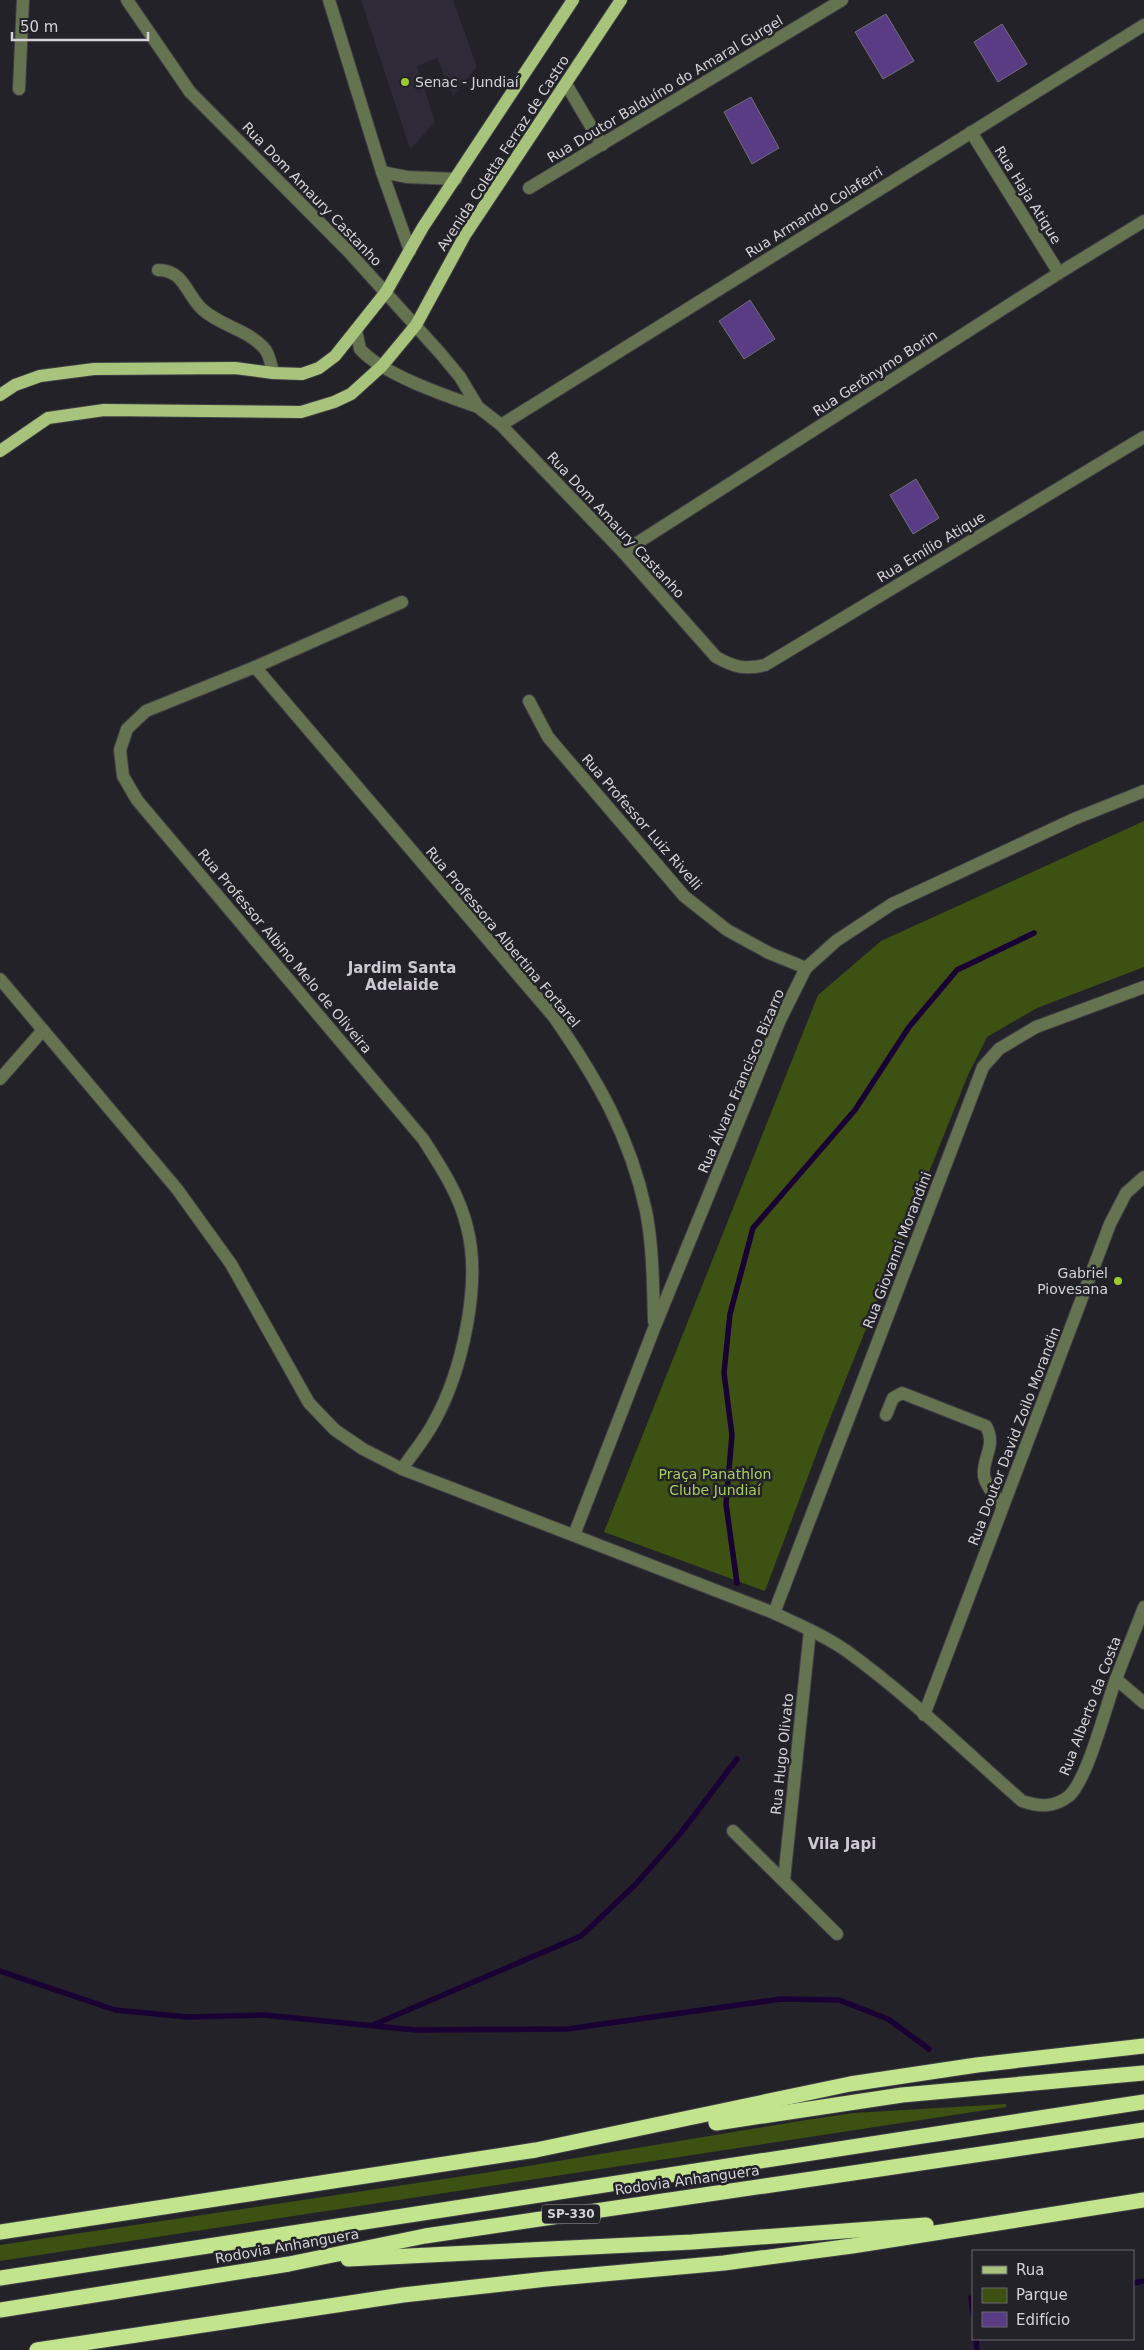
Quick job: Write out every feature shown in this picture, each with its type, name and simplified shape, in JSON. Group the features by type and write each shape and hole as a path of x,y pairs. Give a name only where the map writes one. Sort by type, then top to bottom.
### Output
{"highway":[{"path":"536,2150 850,2084 977,2065 1144,2046"},
{"path":"0,2232 902,2095 1144,2073"},
{"name":"Rodovia Anhanguera","path":"0,2278 1144,2102"},
{"name":"Rodovia Anhanguera","path":"0,2310 289,2264 425,2236 1144,2130"},
{"path":"37,2350 403,2295 547,2279 724,2263 852,2246 1144,2200"},
{"path":"289,2264 692,2242 1040,2216"}],"main road":[{"name":"Avenida Coletta Ferraz de Castro","path":"0,396 15,385 40,376 94,369 235,368 273,373 302,374 319,368 335,356 386,292 423,227 573,0"},
{"name":"Avenida Coletta Ferraz de Castro","path":"0,451 48,418 104,410 301,412 334,402 351,394 382,366 416,325 465,235 621,0"}],"street":[{"path":"20,89 23,0"},
{"name":"Rua Dom Amaury Castanho","path":"127,0 190,92 348,251 386,292 460,377 478,407"},
{"path":"329,0 382,172 410,251"},
{"name":"Rua Doutor Balduíno do Amaral Gurgel","path":"529,188 842,0"},
{"name":"Rua Armando Colaferri","path":"501,426 1144,25"},
{"path":"566,84 602,145"},
{"name":"Rua Haja Atique","path":"971,132 1059,273"},
{"path":"382,172 407,177 456,179"},
{"name":"Rua Gerônymo Borin","path":"623,552 1059,273 1144,221"},
{"path":"158,270 173,272 180,278 202,309 217,319 252,336 266,350 273,373"},
{"name":"Rua Dom Amaury Castanho","path":"356,330 360,349 382,366 448,396 478,407 501,426 623,552 716,657 730,664"},
{"name":"Rua Emílio Atique","path":"730,664 748,669 765,665 1144,437"},
{"name":"Rua Professor Albino Melo de Oliveira","path":"402,602 255,667 146,711 127,729 120,750 123,776 144,807 423,1139 451,1182 468,1227 473,1274 467,1326 454,1375 434,1422 402,1469"},
{"name":"Rua Professora Albertina Fortarel","path":"255,667 554,1017 588,1067 625,1140 646,1211 652,1252 655,1326"},
{"name":"Rua Professor Luiz Rivelli","path":"529,701 548,737 684,896 727,930 769,953 806,968"},
{"name":"Rua Álvaro Francisco Bizarro","path":"574,1535 655,1326 780,1020 806,968 836,941 892,904 1074,819 1144,791"},
{"path":"0,979 177,1189 231,1264 309,1403 335,1430 363,1449 402,1469 574,1535 810,1630 847,1651 924,1715"},
{"name":"Rua Giovanni Morandini","path":"774,1614 983,1067 999,1049 1036,1027 1144,987"},
{"path":"0,1079 43,1030"},
{"name":"Rua Doutor David Zoilo Morandin","path":"924,1715 1110,1224 1126,1193 1144,1177"},
{"path":"886,1415 893,1398 902,1393 986,1426 991,1441 984,1476 988,1486 1003,1506"},
{"name":"Rua Alberto da Costa","path":"924,1715 1022,1801 1037,1806 1052,1806 1070,1795 1082,1776 1144,1607"},
{"name":"Rua Hugo Olivato","path":"784,1880 810,1630"},
{"path":"1116,1679 1144,1703"},
{"path":"733,1831 837,1934"}],"shaded area":[{"name":"Senac - Jundiaí","path":"361,0 453,0 477,67 453,96 437,58 417,66 435,122 410,149"}],"green space":[{"name":"Praça Panathlon Clube Jundiaí","path":"1144,821 1144,967 1037,1008 987,1037 968,1075 825,1431 765,1591 604,1532 818,995 881,941"},
{"path":"1006,2104 1006,2107 0,2261 0,2245 491,2172 853,2113"}],"building":[{"path":"886,14 914,61 883,79 855,32"},
{"path":"1002,24 1027,64 998,82 974,42"},
{"path":"751,97 779,148 752,164 724,112"},
{"path":"750,300 775,339 744,359 719,321"},
{"path":"916,479 939,518 913,534 890,495"}],"waterway":[{"path":"737,1583 726,1504 732,1435 724,1373 730,1314 753,1228 855,1110 909,1027 957,970 1034,933"},
{"path":"373,2025 581,1936 635,1885 680,1834 737,1759"},
{"path":"0,1971 115,2010 188,2017 264,2015 415,2030 567,2029 781,1999 839,2000 888,2019 929,2049"},
{"path":"1134,2283 1144,2281"},
{"path":"971,2298 972,2306"},
{"path":"976,2340 977,2350"}],"place":[{"name":"Senac - Jundiaí","path":"405,82"},
{"name":"Gabriel Piovesana","path":"1118,1281"}],"district":[{"name":"Jardim Santa Adelaide","path":"402,976"},
{"name":"Vila Japi","path":"842,1844"}]}
